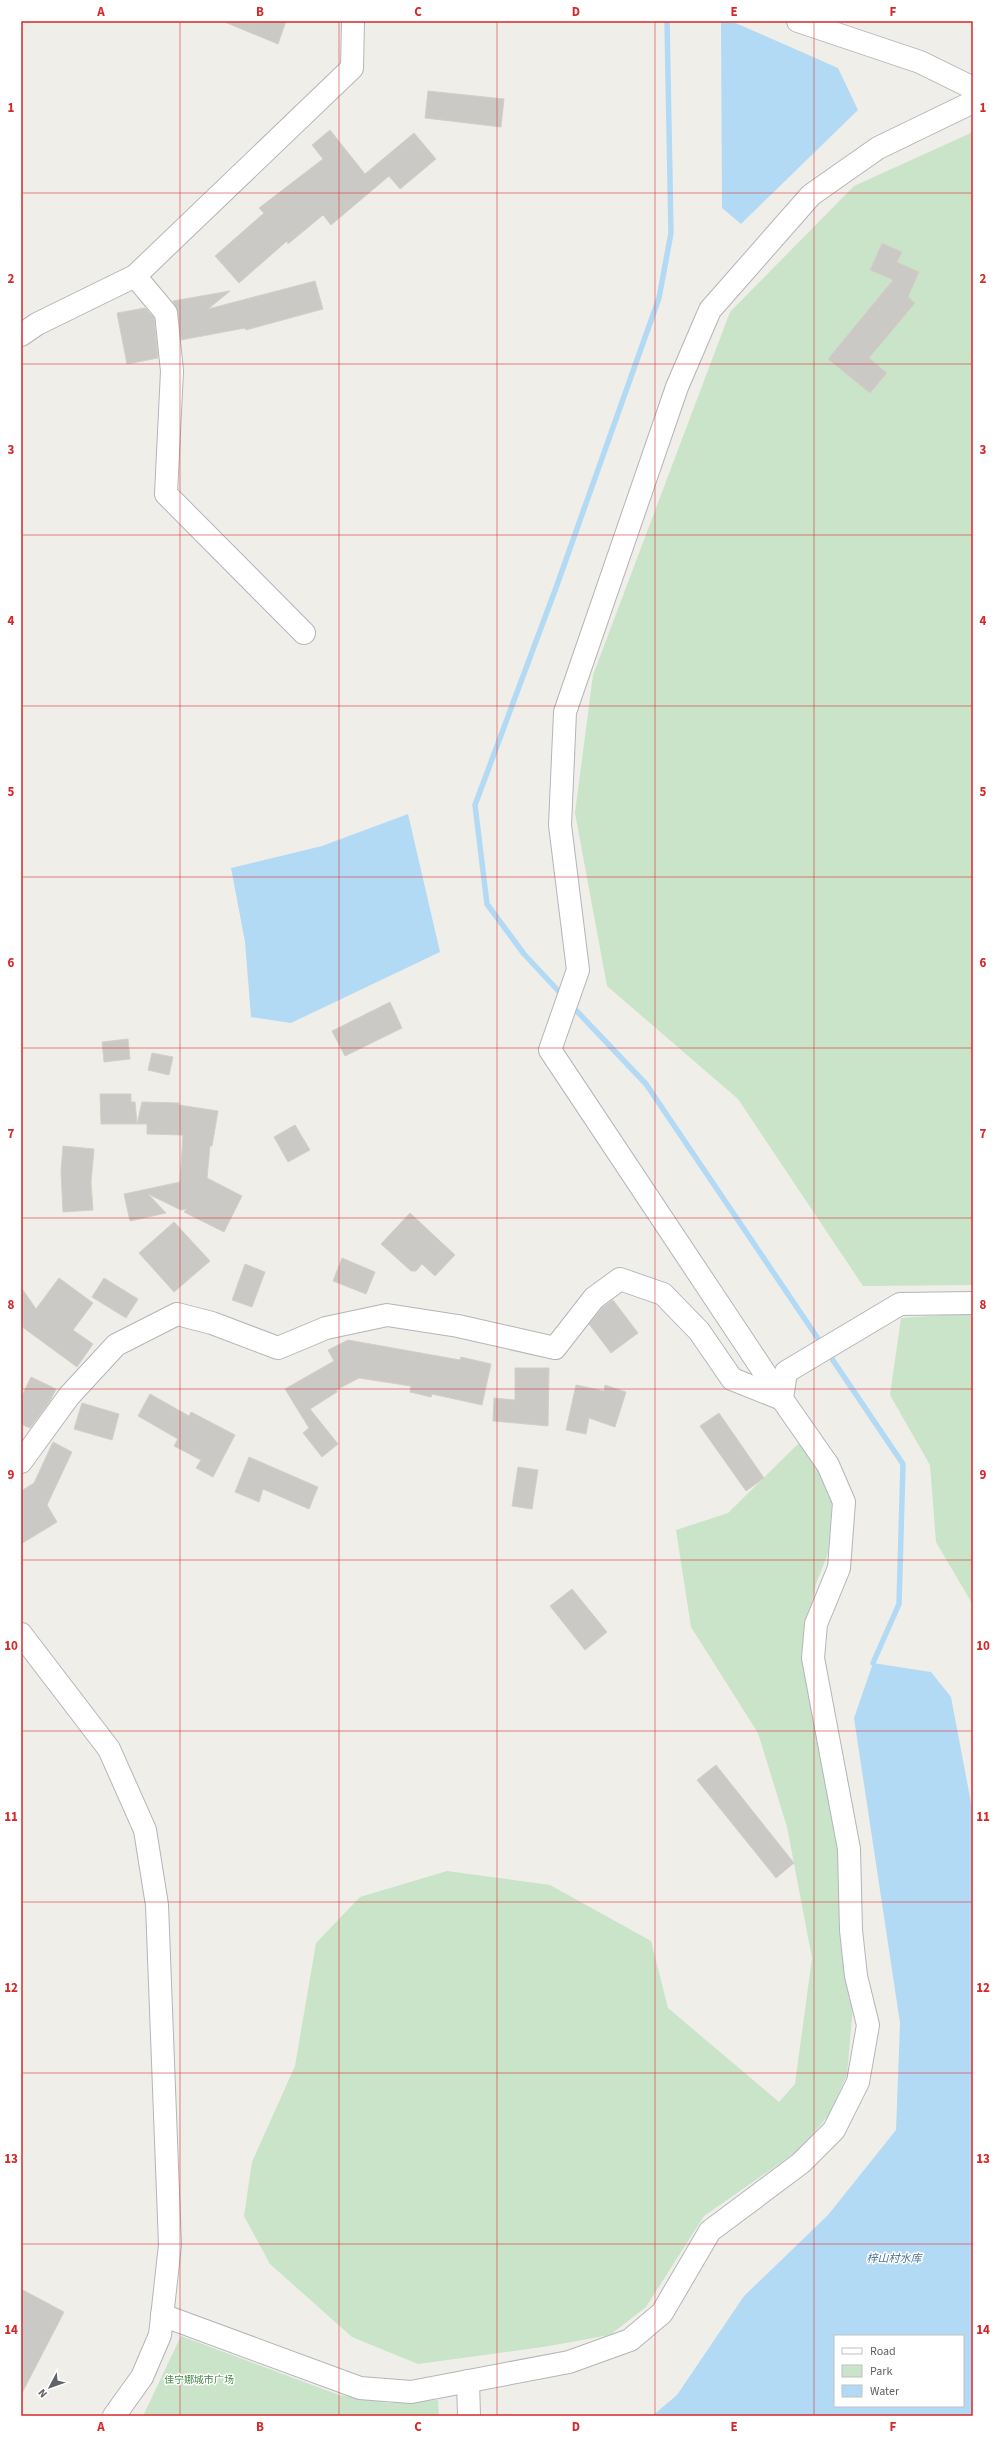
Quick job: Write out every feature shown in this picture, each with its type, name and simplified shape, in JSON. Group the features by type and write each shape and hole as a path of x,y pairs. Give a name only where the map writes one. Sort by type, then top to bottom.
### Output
{"street":[{"path":"21,335 37,324 135,276 352,68 352,21"},
{"path":"798,21 920,62 973,88"},
{"path":"162,2315 360,2388 411,2392 569,2362 630,2340 662,2313 710,2231 801,2163 834,2130 858,2082 868,2025 856,1976 851,1930 849,1849 813,1658 816,1624 839,1568 844,1502 828,1465 782,1399 550,1050 578,970 560,825 565,712 677,387 710,310 811,195 878,148 973,102"},
{"path":"135,276 166,313 172,371 166,494 304,633"},
{"path":"21,1462 69,1396 116,1345 177,1314 212,1323 278,1348 326,1328 387,1315 458,1326 555,1348 594,1298 620,1279 663,1294 699,1331 732,1379 782,1399"},
{"path":"782,1399 786,1372 900,1304 973,1303"},
{"path":"21,1634 109,1749 145,1830 157,1905 170,2245 160,2335 142,2377 114,2416"},
{"path":"468,2381 469,2416"}],"green space":[{"path":"973,132 973,1285 863,1286 738,1099 607,986 575,813 593,675 730,312 854,186"},
{"path":"973,1313 973,1605 936,1542 930,1465 890,1395 901,1318"},
{"path":"799,1443 833,1490 828,1553 816,1584 801,1656 839,1845 853,2007 847,2075 829,2115 799,2150 704,2216 646,2307 610,2335 543,2347 418,2364 352,2337 270,2264 244,2216 252,2162 295,2066 316,1943 360,1897 447,1871 550,1885 651,1941 668,2008 779,2102 795,2084 812,1958 787,1827 758,1733 691,1627 676,1530 728,1513"},
{"name":"佳宁娜城市广场","path":"181,2336 339,2395 389,2403 438,2400 439,2416 143,2416"}],"water":[{"path":"721,21 731,21 838,68 858,110 741,224 722,208"},
{"path":"408,814 440,952 291,1023 251,1017 245,942 231,868 322,846"},
{"name":"梓山村水库","path":"873,1663 931,1672 951,1697 973,1813 973,2416 652,2416 677,2395 744,2296 828,2215 896,2130 900,2023 854,1718"}],"building":[{"path":"222,21 286,21 278,44"},
{"path":"428,91 504,99 501,127 425,118"},
{"path":"330,130 365,174 414,133 436,159 400,189 389,176 331,225 323,215 288,244 287,241 239,283 215,256 264,213 259,208 323,159 312,145"},
{"path":"882,243 902,252 897,262 919,272 908,297 915,303 869,358 887,373 870,393 828,359 893,280 870,270"},
{"path":"315,281 323,309 246,330 245,328 181,340 178,312 173,301 230,291 208,309"},
{"path":"145,308 154,318 158,358 127,364 117,313"},
{"path":"390,1002 402,1028 345,1056 332,1031"},
{"path":"128,1039 130,1059 104,1062 102,1042"},
{"path":"152,1053 173,1057 169,1075 148,1070"},
{"path":"100,1094 131,1094 131,1102 135,1102 137,1124 101,1124"},
{"path":"142,1102 179,1103 179,1105 218,1111 212,1146 210,1146 207,1178 242,1196 224,1232 184,1212 187,1209 181,1210 148,1194 166,1213 130,1221 124,1194 180,1182 183,1135 147,1134 147,1124 137,1124"},
{"path":"295,1125 310,1150 288,1162 274,1137"},
{"path":"63,1146 94,1149 91,1182 93,1210 63,1212 61,1171"},
{"path":"410,1213 455,1255 435,1276 422,1264 416,1271 411,1271 381,1244"},
{"path":"174,1222 210,1261 174,1292 139,1253"},
{"path":"342,1258 375,1272 366,1294 333,1281"},
{"path":"245,1264 265,1272 252,1307 232,1300"},
{"path":"59,1278 93,1303 73,1330 93,1344 77,1367 21,1326 21,1287 36,1309"},
{"path":"104,1278 138,1299 126,1318 92,1297"},
{"path":"613,1300 638,1333 611,1353 589,1324 603,1307"},
{"path":"348,1340 460,1360 461,1357 491,1364 482,1405 432,1394 431,1397 410,1392 411,1386 359,1378 336,1390 337,1392 310,1409 338,1444 322,1457 303,1433 309,1428 285,1389 334,1361 328,1350"},
{"path":"515,1368 549,1368 548,1426 493,1421 494,1398 515,1400"},
{"path":"31,1377 56,1389 50,1401 30,1428 21,1424 21,1398"},
{"path":"576,1385 604,1391 605,1385 626,1392 615,1427 589,1418 586,1434 566,1430"},
{"path":"150,1394 189,1416 191,1412 235,1435 213,1477 196,1468 201,1460 174,1446 178,1439 138,1416"},
{"path":"82,1403 119,1414 112,1440 74,1429"},
{"path":"719,1413 764,1478 746,1491 700,1426"},
{"path":"53,1442 72,1452 47,1505 57,1522 21,1544 21,1491 34,1483"},
{"path":"249,1457 318,1487 309,1509 263,1489 259,1502 235,1492"},
{"path":"518,1467 538,1470 532,1509 512,1506"},
{"path":"572,1589 607,1632 585,1650 550,1606"},
{"path":"716,1765 794,1863 776,1878 697,1780"},
{"path":"21,2289 64,2312 21,2395"}],"waterway":[{"path":"564,997 524,954 487,904 475,805 557,585 659,298 671,233 667,21"},
{"path":"571,1005 646,1084 823,1346"},
{"path":"828,1353 903,1464 899,1604 873,1663"}]}
